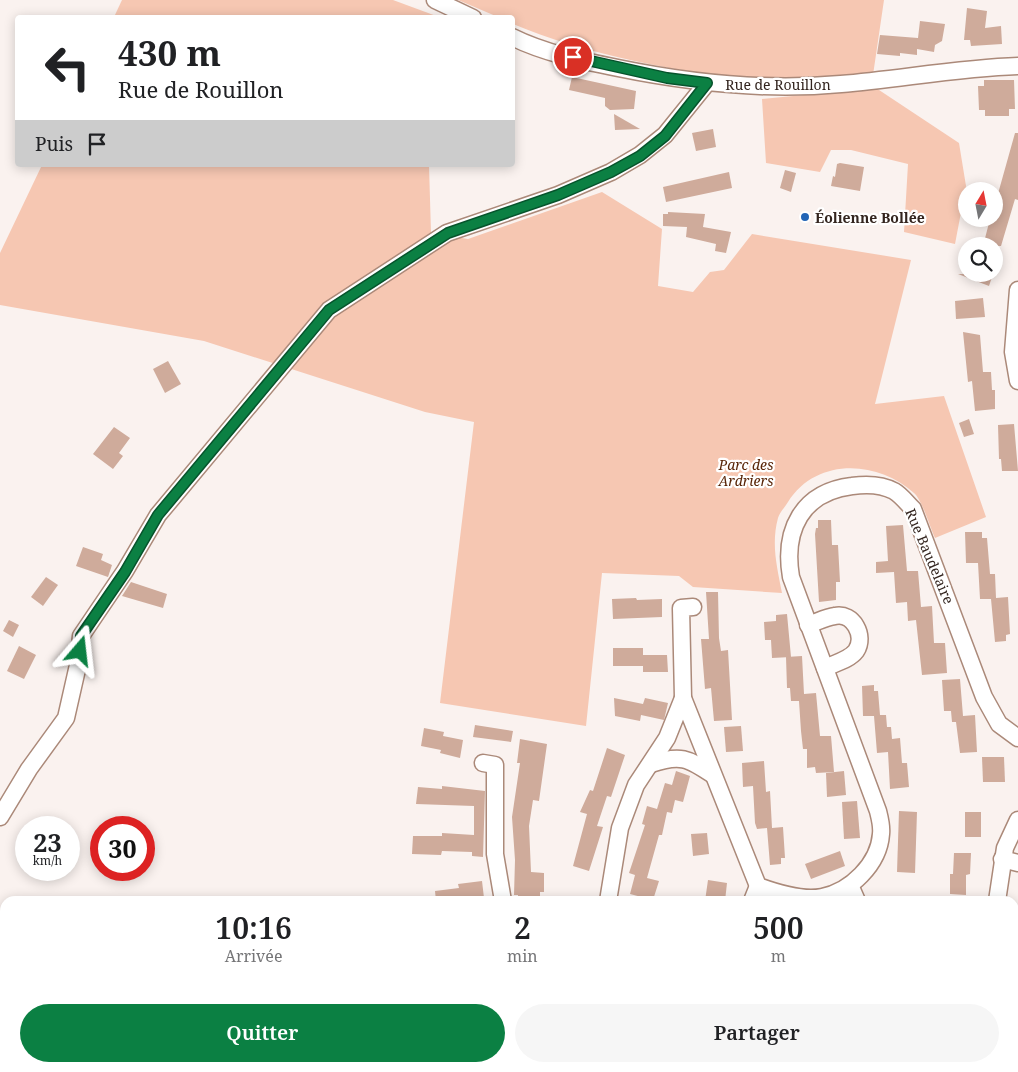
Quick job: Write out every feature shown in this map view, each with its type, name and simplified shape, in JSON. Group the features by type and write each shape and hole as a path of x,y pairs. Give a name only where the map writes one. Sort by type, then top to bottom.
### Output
{"street":[{"path":"435,0 467,15"},
{"name":"Rue de Rouillon","path":"515,38 587,61 667,78 707,83 800,86 840,84 992,67 1018,66"},
{"path":"0,817 29,769 66,718 78,666 81,636 125,572 158,515 329,310 448,233 558,195 611,172 640,156 665,136 707,83"},
{"path":"1018,290 1013,342 1018,381"},
{"name":"Rue Baudelaire","path":"827,896 839,892 850,885 872,862 880,842 881,825 878,811 795,588 789,562 791,535 802,512 818,497 837,488 861,485 877,486 894,491 913,509 992,712 999,724 1018,738"},
{"name":"Rue Baudelaire","path":"693,607 681,608 684,698 755,894 786,896"},
{"path":"808,625 836,615 846,616 857,628 858,646 855,652 848,658 825,668"},
{"name":"Rue Baudelaire","path":"609,896 620,828 636,785 667,738 684,698"},
{"path":"651,764 667,758 690,760 713,775"},
{"path":"483,763 495,765 495,854 502,896"},
{"path":"999,896 1010,861 1005,848 1018,820"},
{"path":"850,885 855,896"}],"green space":[{"path":"122,0 393,0 434,15 115,15"},
{"path":"458,0 884,0 873,75 826,79 764,79 652,65 578,47 544,36 515,25 515,15 493,15"},
{"path":"876,88 959,143 965,182 958,182 958,228 955,244 904,232 908,164 851,150 831,150 820,172 766,163 762,99"},
{"name":"Parc des Ardriers","path":"41,167 429,167 431,233 468,239 602,192 662,229 658,286 693,292 710,272 724,270 752,234 911,260 875,404 944,396 986,517 935,538 917,496 899,482 883,474 866,469 848,468 831,471 814,477 800,487 778,518 775,546 782,593 693,587 679,576 602,573 586,726 440,703 474,422 425,412 204,341 0,305 0,253"}],"building":[{"path":"967,8 987,11 985,28 1001,26 1002,44 971,46 970,40 964,40"},
{"path":"920,21 945,24 942,41 935,45 934,52 917,49 917,55 900,53 900,56 877,54 880,35 918,38"},
{"path":"572,77 636,91 634,109 610,110 605,106 605,98 569,90"},
{"path":"984,80 1014,80 1015,109 1009,109 1009,116 985,116 985,110 979,110 978,86 984,86"},
{"path":"614,114 640,129 615,130"},
{"path":"713,129 716,147 696,151 692,133"},
{"path":"1015,133 1018,133 1018,200 1015,199 1003,239 1003,237 985,237 988,228 1003,227 1003,182 1001,182"},
{"path":"837,164 864,167 860,191 831,186"},
{"path":"785,170 796,173 791,192 780,188"},
{"path":"729,172 732,188 666,202 663,187"},
{"path":"668,212 705,214 703,227 731,232 726,253 715,251 716,244 686,237 687,227 663,226 663,214 668,214"},
{"path":"979,282 990,282 989,286"},
{"path":"983,298 985,317 956,319 955,301"},
{"path":"963,332 980,335 983,372 991,372 992,390 995,390 995,409 975,411 972,381 968,382"},
{"path":"168,361 181,384 165,393 153,369"},
{"path":"969,419 974,434 964,437 959,423"},
{"path":"1014,424 1018,471 1002,471 1001,459 999,459 998,425"},
{"path":"114,427 130,438 119,453 123,456 113,469 93,454"},
{"path":"818,520 831,520 832,545 838,545 840,582 836,582 836,600 819,602 815,534 816,528 818,528"},
{"path":"903,525 907,571 918,571 921,607 932,606 934,643 945,643 947,673 922,675 916,620 908,621 907,602 896,603 894,572 876,573 876,562 888,561 886,526"},
{"path":"965,532 982,532 982,538 987,538 990,574 995,574 996,598 1008,597 1010,634 1006,635 1006,641 995,642 991,599 980,599 978,563 966,563"},
{"path":"83,547 103,554 101,560 112,565 108,577 76,566"},
{"path":"46,577 58,585 43,606 31,597"},
{"path":"131,582 167,594 163,608 122,596"},
{"path":"706,592 718,592 719,638 721,651 728,650 732,720 714,721 711,688 705,689 701,639 709,639"},
{"path":"636,598 637,600 662,599 662,617 613,619 612,599"},
{"path":"787,614 791,657 772,658 771,640 765,640 764,622 776,621 776,615"},
{"path":"9,620 19,625 13,637 3,631"},
{"path":"19,646 36,655 24,679 7,671"},
{"path":"613,648 643,648 643,655 667,655 668,672 643,672 643,666 613,666"},
{"path":"802,656 804,694 816,693 820,736 831,736 834,772 816,773 815,767 807,768 807,749 803,749 799,701 791,701 790,688 787,688 786,657"},
{"path":"960,679 963,716 975,715 977,752 960,753 956,722 952,722 951,711 944,711 942,680"},
{"path":"874,685 874,691 878,691 880,715 886,715 887,727 891,727 892,739 900,738 902,763 907,763 909,787 890,789 888,752 877,753 874,716 863,716 862,686"},
{"path":"614,698 643,704 645,698 668,703 664,720 641,715 640,721 615,716"},
{"path":"475,725 513,731 511,742 473,737"},
{"path":"741,726 743,751 726,752 724,727"},
{"path":"424,728 444,732 443,736 463,740 460,758 440,753 441,750 421,746"},
{"path":"520,739 547,744 539,801 533,800 529,826 531,872 544,873 544,892 540,892 540,896 514,895 515,860 512,817 520,763 517,763"},
{"path":"607,748 625,755 611,797 607,796 597,826 603,827 589,871 573,866 587,814 580,812 590,790 593,791"},
{"path":"982,757 1004,757 1005,782 983,782"},
{"path":"764,761 766,792 770,791 772,828 783,827 785,858 781,858 781,864 770,865 767,828 757,829 755,823 753,786 743,787 742,763"},
{"path":"676,771 690,776 683,802 675,800 672,813 667,812 662,835 659,835 647,878 659,881 654,896 630,894 635,875 629,873 645,825 642,824 647,806 657,809 665,783 672,785"},
{"path":"844,771 846,795 827,797 826,773"},
{"path":"442,786 485,791 483,857 472,856 472,852 442,851 441,855 412,854 413,836 442,836 442,833 474,835 474,806 416,804 418,787 442,789"},
{"path":"857,801 860,838 844,839 842,802"},
{"path":"899,811 917,812 915,873 897,872"},
{"path":"965,812 981,812 981,837 965,837"},
{"path":"707,833 709,854 693,856 691,834"},
{"path":"840,851 845,866 811,879 805,864"},
{"path":"954,853 971,853 970,874 966,875 966,895 950,894 950,874 953,874"},
{"path":"708,880 727,883 726,896 706,896"},
{"path":"482,881 484,896 436,896 435,891 459,888 458,884"}],"place":[{"name":"Éolienne Bollée","path":"805,217"}],"route":[{"path":"80,651 81,636 125,572 158,515 329,310 448,233 472,223 558,195 611,172 640,156 665,136 707,83 667,78 573,57"}]}
